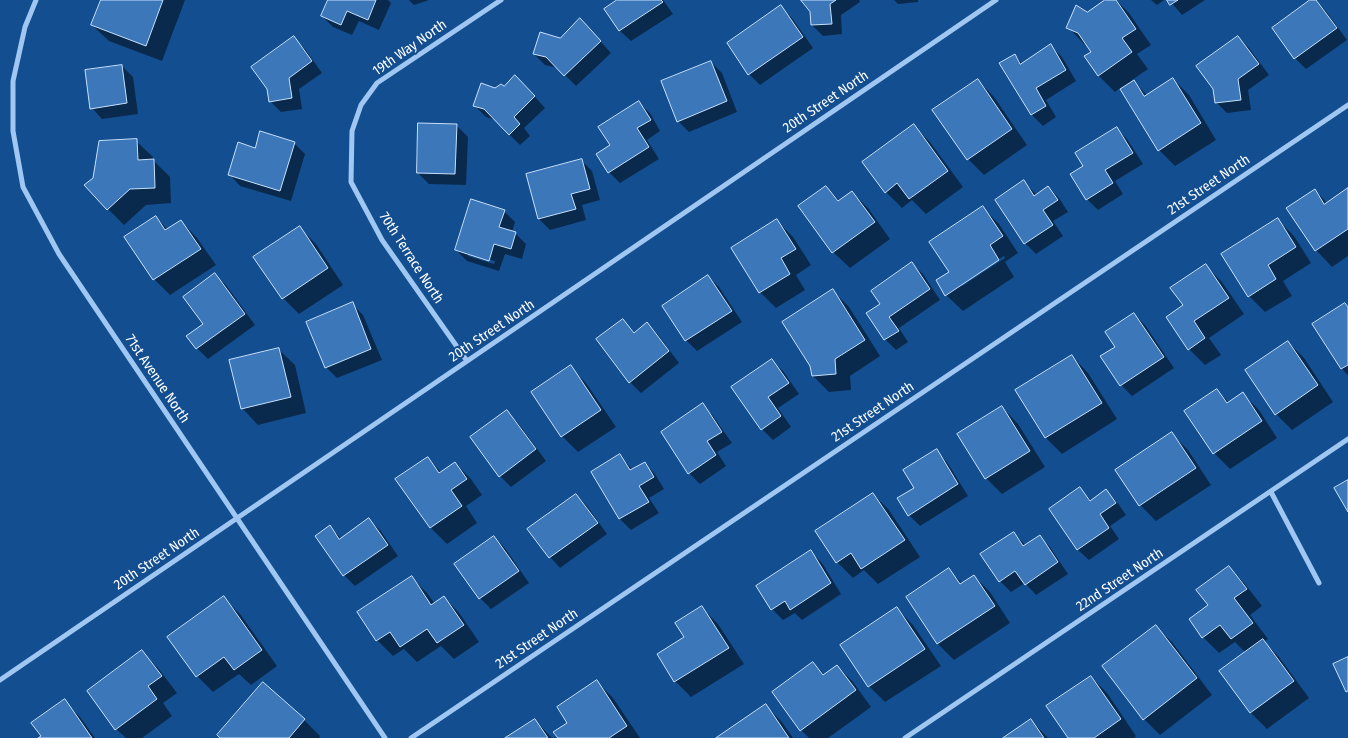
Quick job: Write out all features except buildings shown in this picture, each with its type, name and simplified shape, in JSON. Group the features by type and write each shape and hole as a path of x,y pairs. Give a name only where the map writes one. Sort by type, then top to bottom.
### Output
{"street":[{"name":"71st Avenue North","path":"36,0 24,27 13,81 13,131 23,187 59,254 385,738"},
{"name":"19th Way North","path":"352,131 361,104 377,83 501,0"},
{"name":"20th Street North","path":"0,680 996,0"},
{"name":"21st Street North","path":"411,738 1348,105"},
{"name":"70th Terrace North","path":"352,131 351,182 382,240 467,361"},
{"name":"22nd Street North","path":"905,738 1348,439"},
{"path":"1272,492 1320,583"}]}
